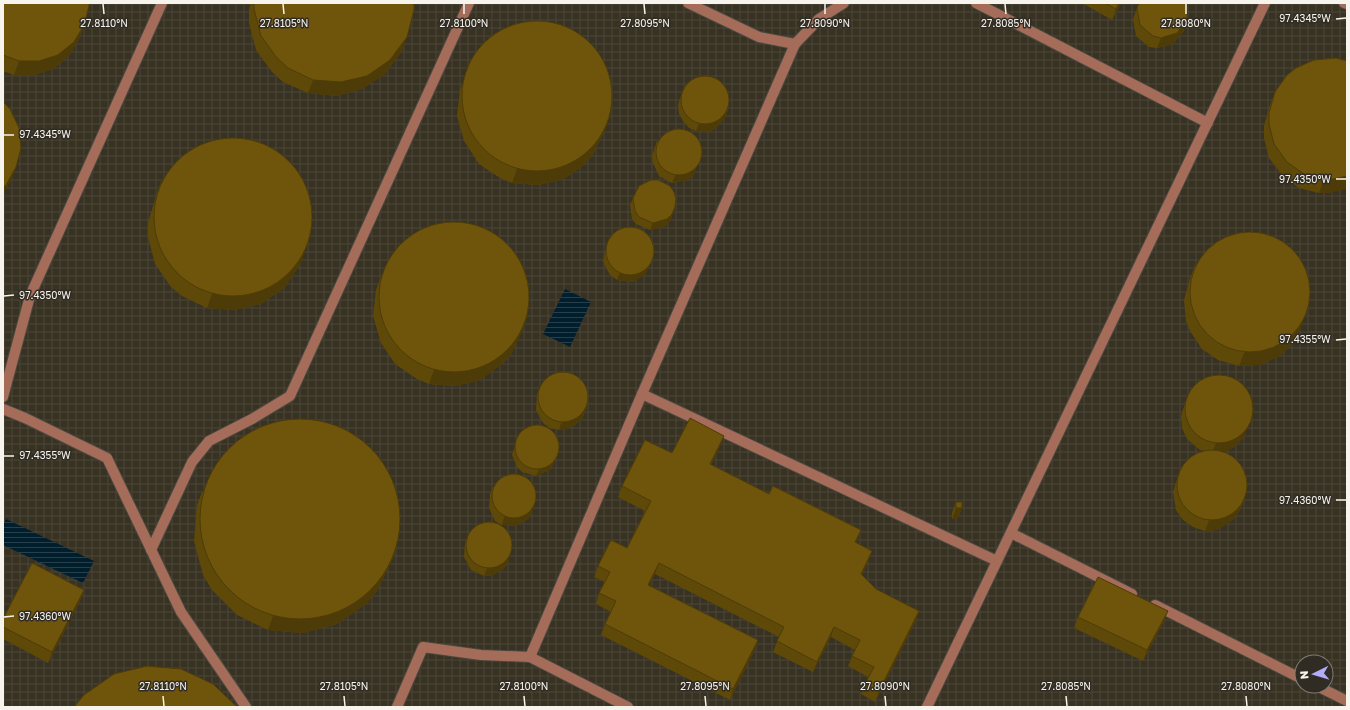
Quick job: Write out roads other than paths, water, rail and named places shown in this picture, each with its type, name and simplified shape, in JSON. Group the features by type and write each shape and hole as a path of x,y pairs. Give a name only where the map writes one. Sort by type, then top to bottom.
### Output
{"street":[{"path":"3,397 30,296 162,3"},
{"path":"151,550 192,462 209,441 252,419 290,396 469,3"},
{"path":"688,3 759,37 795,44"},
{"path":"530,657 642,394 795,44 819,19 844,3"},
{"path":"976,3 1208,123"},
{"path":"927,707 1265,3"},
{"path":"642,394 997,561"},
{"path":"3,409 25,418 107,458 181,612 246,707"},
{"path":"1011,533 1294,675"},
{"path":"397,707 423,647 481,656 530,657 628,707"},
{"path":"1333,694 1347,701"}],"water":[{"path":"565,289 591,302 570,347 543,334"},
{"path":"6,519 94,561 83,583 3,545 3,525"}]}
